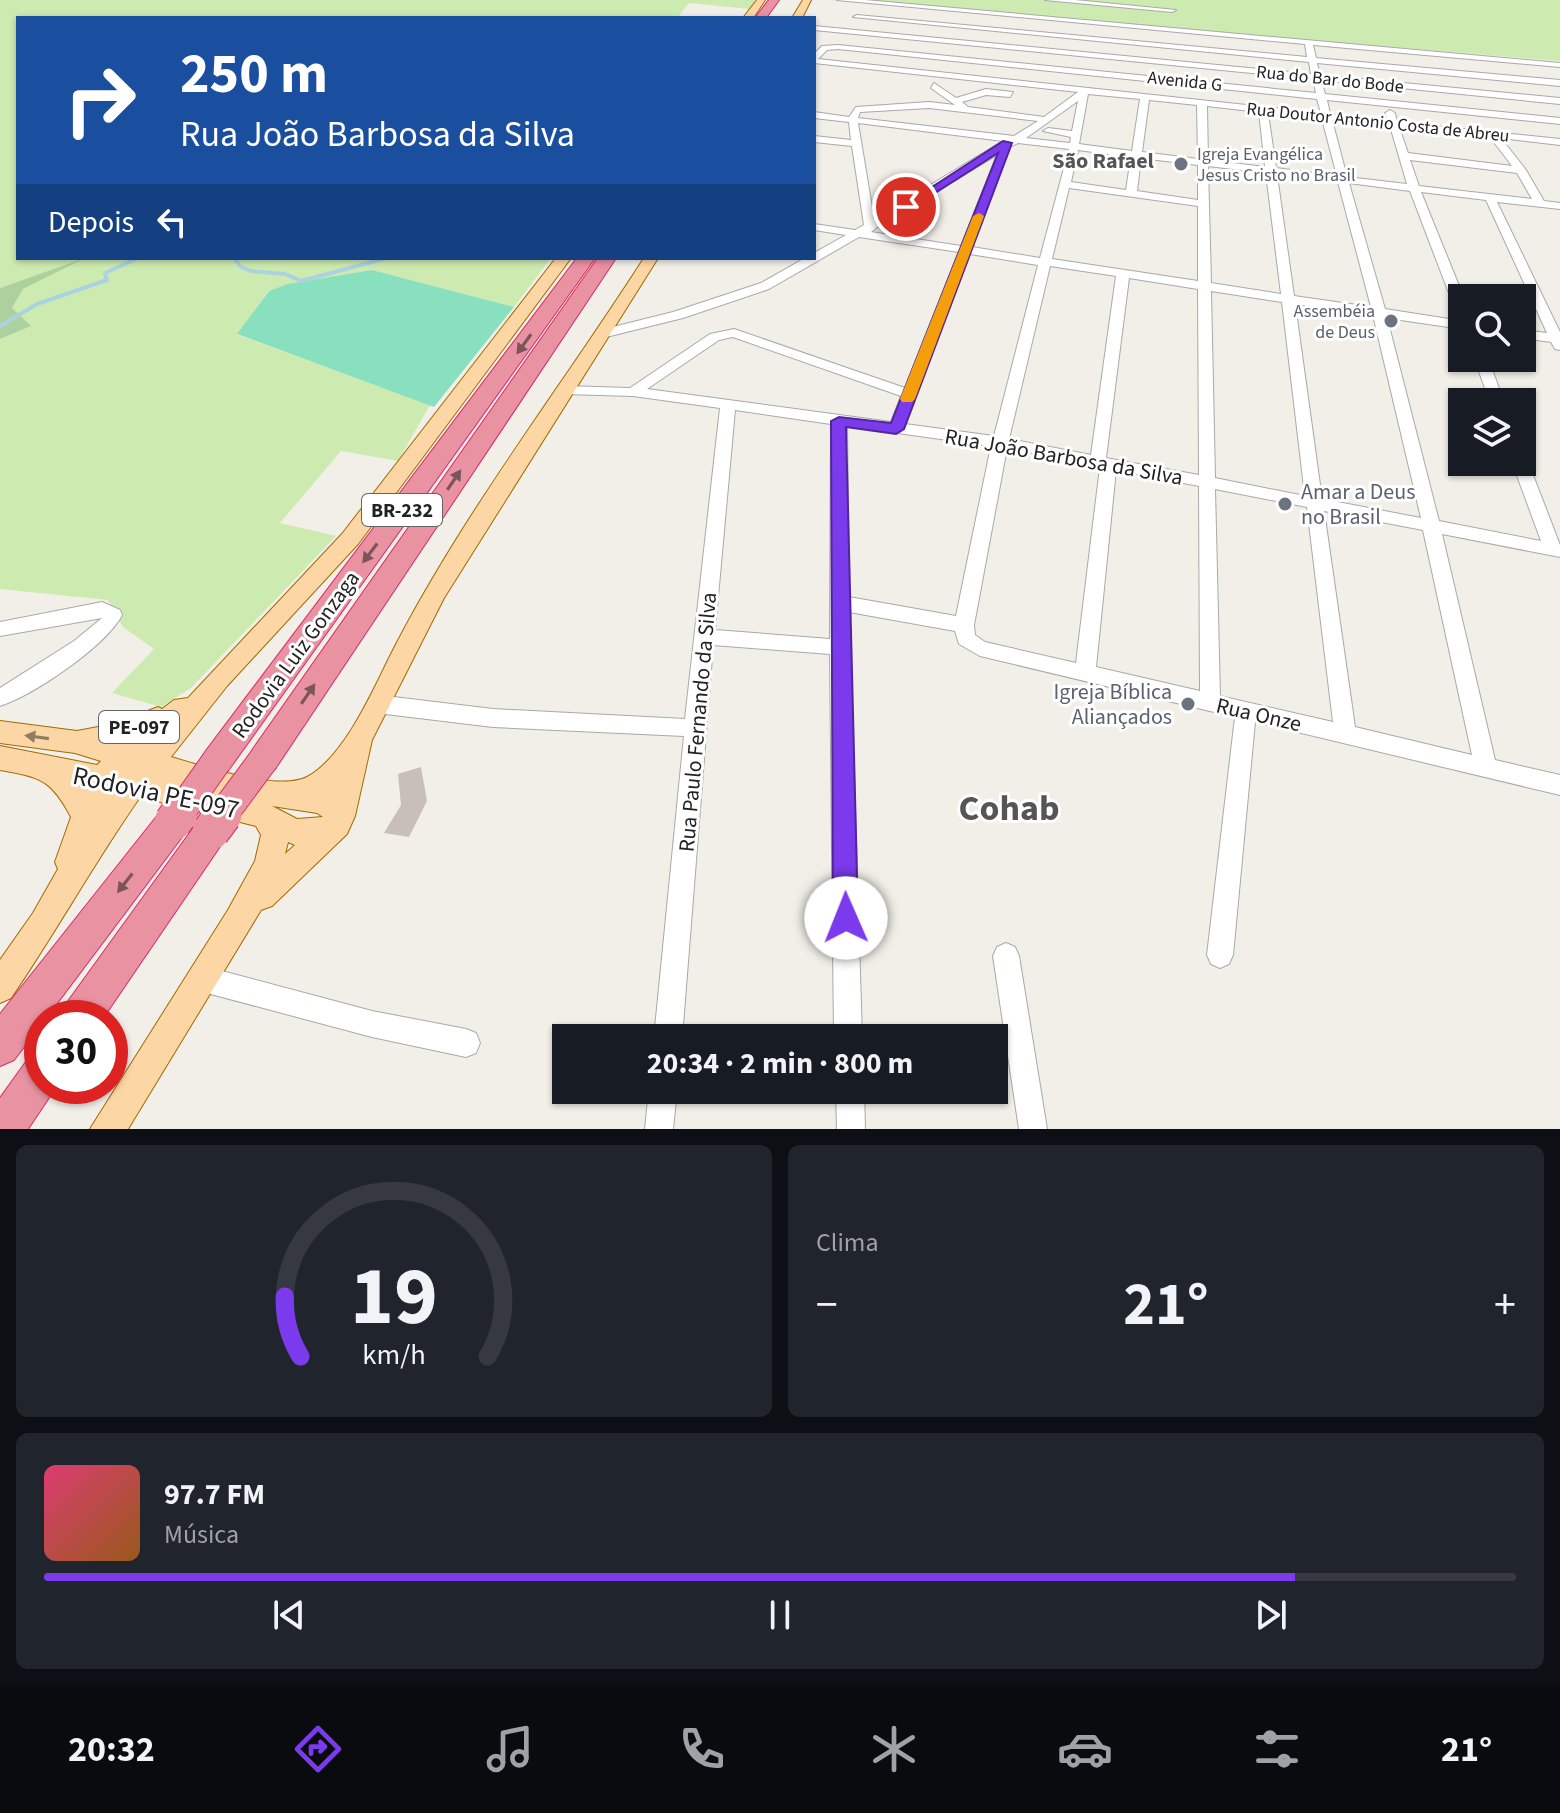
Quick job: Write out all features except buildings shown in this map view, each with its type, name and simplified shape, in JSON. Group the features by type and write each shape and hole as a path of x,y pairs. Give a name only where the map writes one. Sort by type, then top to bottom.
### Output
{"highway":[{"path":"762,16 774,0"},
{"name":"Rodovia Luiz Gonzaga","path":"0,1046 173,822 585,260"},
{"name":"Rodovia Luiz Gonzaga","path":"93,1000 264,759 606,260"},
{"path":"3,1129 24,1099"}],"main road":[{"name":"BR-232","path":"208,687 350,539 562,260"},
{"name":"BR-232","path":"371,715 434,595 650,260"},
{"name":"PE-097","path":"0,732 75,742 136,728 208,687"},
{"path":"59,894 85,817 103,779 124,754 208,687"},
{"path":"0,987 133,786 208,687"},
{"path":"273,806 325,780 371,715"},
{"path":"239,921 337,823 371,715"},
{"name":"Rodovia PE-097","path":"75,742 153,762 273,806"},
{"name":"Rodovia PE-097","path":"0,758 133,786 273,806"},
{"path":"47,768 70,788 85,817"},
{"path":"273,806 295,832 337,823"},
{"path":"108,1129 239,921 273,854 273,806"}],"street":[{"path":"841,0 1012,11 1178,30 1560,65"},
{"path":"1049,0 1172,10"},
{"path":"1166,0 1178,30 1203,43 1245,54"},
{"path":"848,31 865,1"},
{"path":"977,79 997,46 995,41 999,31 1012,11"},
{"path":"857,17 1560,83"},
{"name":"Rua do Bar do Bode","path":"816,28 1560,101"},
{"path":"978,44 987,36 986,29"},
{"path":"816,258 1043,125 1069,101 1116,74 1178,30"},
{"path":"1308,42 1340,179 1379,314 1431,526 1486,768"},
{"name":"Avenida G","path":"816,57 825,48 833,46 1560,121"},
{"path":"1470,56 1520,138"},
{"name":"Rua Doutor Antonio Costa de Abreu","path":"816,59 1560,142"},
{"path":"1379,84 1414,188 1452,284"},
{"path":"934,86 966,109"},
{"path":"964,629 1000,442 1086,91"},
{"path":"940,106 986,92 1028,96"},
{"path":"1131,194 1145,97"},
{"path":"1055,99 1069,101"},
{"path":"1202,103 1210,703"},
{"path":"864,232 853,120 854,112 859,109 940,106 966,109 1043,125 1075,143"},
{"path":"1263,109 1345,735"},
{"path":"816,115 1010,142 1075,143 1136,155 1560,206"},
{"path":"1492,134 1521,170 1540,204"},
{"path":"816,139 855,143"},
{"path":"896,429 1010,142"},
{"path":"1404,156 1521,170"},
{"path":"1063,184 1204,204"},
{"path":"1490,198 1559,341"},
{"path":"816,227 864,232 965,251 1448,323"},
{"path":"602,334 678,315 755,290 811,260"},
{"path":"1085,672 1123,274"},
{"path":"633,392 715,337 727,333 748,337 909,394"},
{"path":"1536,337 1559,341"},
{"name":"Rua João Barbosa da Silva","path":"565,390 633,392 1000,442 1556,551"},
{"name":"Rua Paulo Fernando da Silva","path":"669,1024 728,406"},
{"path":"839,421 848,1024"},
{"path":"1526,476 1556,551"},
{"name":"Rua Onze","path":"841,603 964,629 966,639 980,648 1560,785"},
{"path":"0,629 102,609 113,615 107,626 82,646 0,698"},
{"path":"704,637 840,647"},
{"path":"1220,955 1246,711"},
{"path":"371,715 695,728"},
{"path":"1006,956 1033,1129"},
{"path":"203,979 372,1024 466,1043"},
{"path":"659,1129 662,1104"},
{"path":"850,1104 851,1129"}],"green space":[{"path":"0,0 755,0 750,9 689,3 679,16 16,16 16,260 549,260 514,307 372,270 268,291 238,335 430,405 398,461 341,451 280,523 336,536 191,688 161,707 112,693 154,649 123,627 108,600 0,589 0,339 30,326 12,308 23,289 78,261 0,288"},
{"path":"829,0 1560,0 1560,61"},
{"path":"81,260 23,289 12,308 31,326 0,339 0,288"},
{"path":"372,270 514,307 434,407 237,334 269,291 288,284"}],"waterway":[{"path":"0,326 37,304 107,280 105,273 134,260"},
{"path":"236,260 241,267 251,271 285,274 301,281 380,260"}],"slow traffic":[{"path":"907,399 979,216"}],"place":[{"name":"Igreja Evangélica Jesus Cristo no Brasil","path":"1181,164"},
{"name":"Assembéia de Deus","path":"1391,321"},
{"name":"Amar a Deus no Brasil","path":"1285,504"},
{"name":"Igreja Bíblica Aliançados","path":"1188,704"}],"district":[{"name":"São Rafael","path":"1103,160"},
{"name":"Cohab","path":"1009,807"}],"route":[{"path":"846,918 839,421 896,429 1007,143 906,207"}]}
